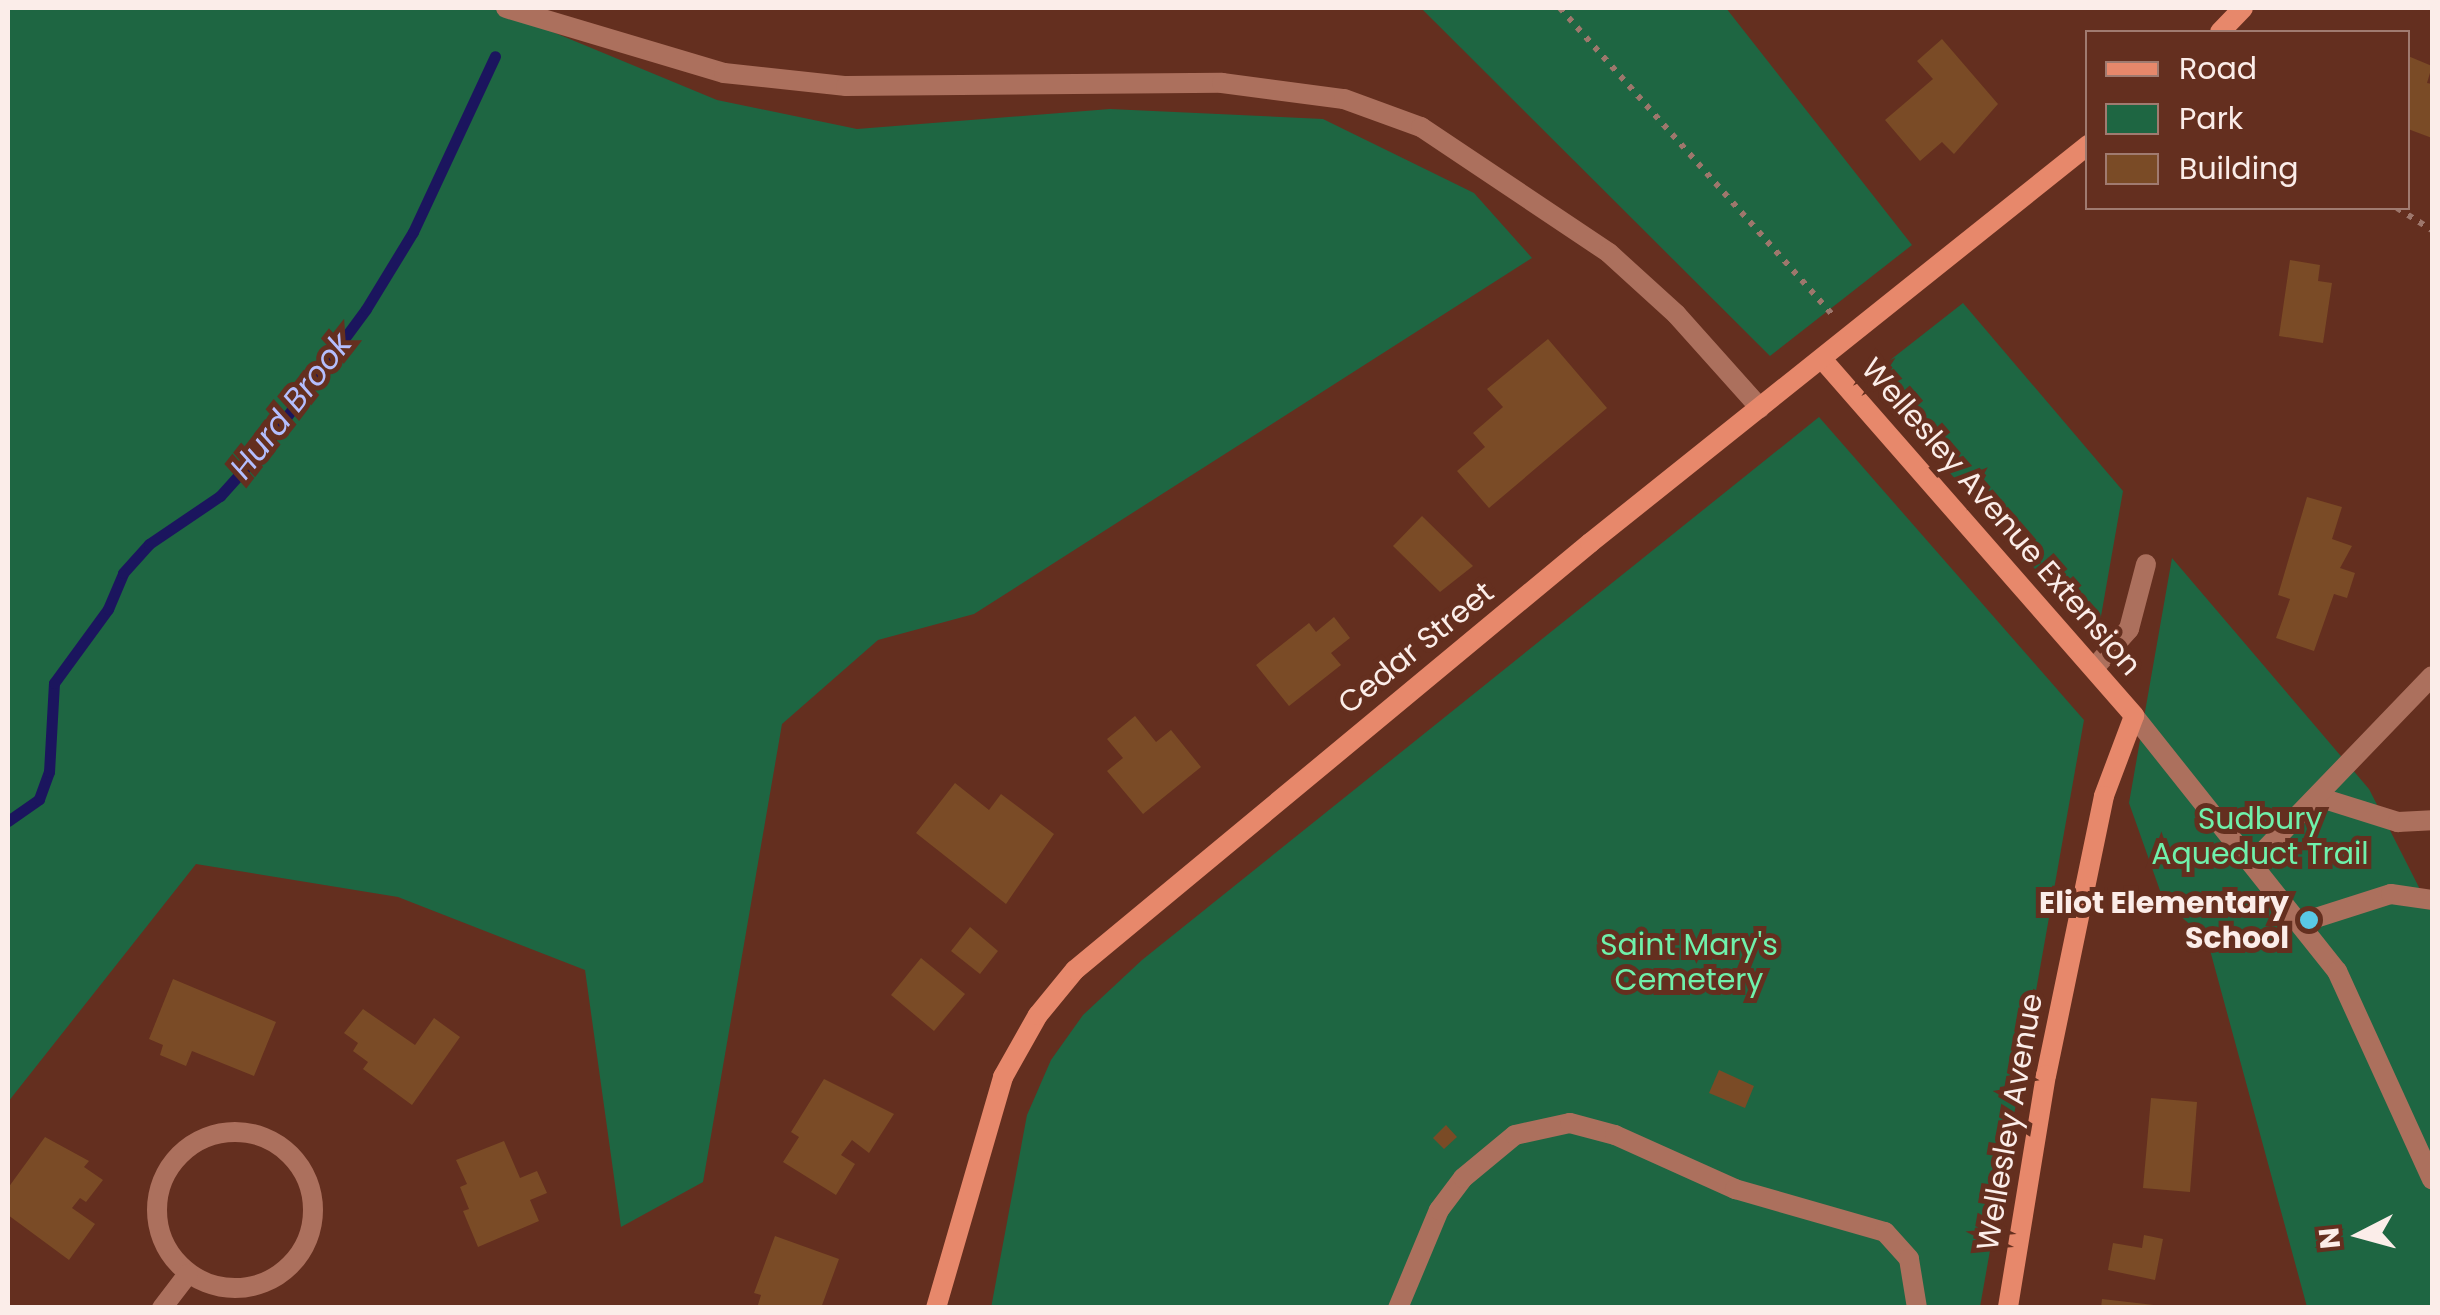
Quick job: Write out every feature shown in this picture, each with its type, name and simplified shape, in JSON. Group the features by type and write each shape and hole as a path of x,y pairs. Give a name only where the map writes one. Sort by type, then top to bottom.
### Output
{"street":[{"path":"506,8 724,73 846,86 1222,82 1344,99 1421,126 1609,254 1676,314 1760,408"},
{"path":"2222,30 2243,8"},
{"name":"Cedar Street","path":"936,1308 1002,1077 1042,1009 1075,970 1760,408 2085,147"},
{"name":"Wellesley Avenue Extension","path":"1822,358 2134,716"},
{"path":"2095,667 2129,629 2146,564"},
{"path":"2255,860 2432,676"},
{"path":"2134,716 2255,860 2350,992 2432,1179"},
{"name":"Wellesley Avenue","path":"2008,1308 2048,1064 2104,796 2134,716"},
{"path":"2318,798 2398,822 2432,820"},
{"path":"2303,922 2391,894 2432,900"},
{"path":"1398,1308 1440,1210 1463,1178 1516,1135 1570,1123 1615,1135 1735,1189 1885,1232 1909,1259 1917,1308"},
{"path":"236,1130 275,1141 304,1169 314,1209 300,1257 270,1281 233,1289 188,1274 167,1250 156,1205 170,1164 198,1140 236,1130"},
{"path":"162,1308 188,1274"}],"path":[{"path":"1560,8 1851,335"},
{"path":"2400,210 2432,230"}],"green space":[{"path":"8,8 495,8 717,100 857,129 1110,109 1323,119 1474,193 1532,258 974,614 878,640 782,724 703,1182 621,1227 585,970 398,897 196,864 8,1102"},
{"path":"1421,8 1726,8 1912,245 1770,356"},
{"path":"1963,303 2123,491 2097,639 1880,394 1881,370 1889,361"},
{"name":"Saint Mary's Cemetery","path":"1819,417 2084,720 1980,1307 991,1308 1027,1115 1051,1060 1083,1015 1142,960"},
{"name":"Sudbury Aqueduct Trail","path":"2172,558 2369,789 2432,913 2432,1307 2307,1307 2207,939 2164,902 2129,803"}],"building":[{"path":"1942,39 1998,104 1954,154 1942,142 1920,161 1885,120 1933,79 1917,61"},
{"path":"2410,57 2432,66 2427,83 2432,84 2432,138 2410,130"},
{"path":"2290,260 2320,265 2318,281 2332,283 2323,343 2279,336"},
{"path":"1548,339 1607,408 1489,508 1457,471 1485,447 1473,433 1503,407 1487,389"},
{"path":"2307,497 2342,507 2332,539 2352,546 2340,568 2355,573 2347,598 2334,594 2314,651 2276,638 2290,599 2278,595"},
{"path":"1422,516 1473,566 1440,592 1393,546"},
{"path":"1334,617 1350,638 1331,653 1341,665 1289,706 1256,665 1309,623 1316,632"},
{"path":"1135,716 1156,742 1171,730 1201,767 1143,814 1107,771 1123,758 1107,739"},
{"path":"955,783 989,810 1001,794 1054,834 1006,904 916,833"},
{"path":"970,927 998,951 980,974 951,951"},
{"path":"921,958 965,994 934,1031 891,995"},
{"path":"173,979 276,1022 254,1076 192,1051 186,1066 160,1055 163,1045 149,1039"},
{"path":"363,1009 415,1045 434,1018 460,1037 412,1105 363,1069 368,1062 353,1051 358,1043 344,1033"},
{"path":"1719,1070 1754,1086 1745,1108 1709,1093"},
{"path":"824,1079 894,1114 869,1153 852,1140 841,1155 855,1164 836,1195 783,1162 799,1137 791,1132"},
{"path":"2151,1098 2197,1102 2190,1192 2143,1188"},
{"path":"1446,1125 1457,1137 1444,1149 1433,1138"},
{"path":"45,1137 89,1161 84,1167 103,1180 86,1202 80,1198 72,1208 95,1224 69,1260 8,1215 8,1188"},
{"path":"504,1141 520,1178 537,1171 547,1193 530,1200 539,1221 478,1247 463,1211 469,1209 460,1187 467,1184 456,1160"},
{"path":"2144,1235 2163,1239 2155,1280 2108,1270 2113,1243 2142,1248"},
{"path":"775,1236 839,1259 821,1308 757,1308 761,1295 754,1293"},
{"path":"2102,1299 2154,1305 2154,1308 2101,1308"}],"waterway":[{"name":"Hurd Brook","path":"8,821 39,799 49,772 54,683 108,609 123,573 149,544 220,496 265,446 366,309 413,232 495,56"}],"place":[{"name":"Eliot Elementary School","path":"2309,920"}]}
